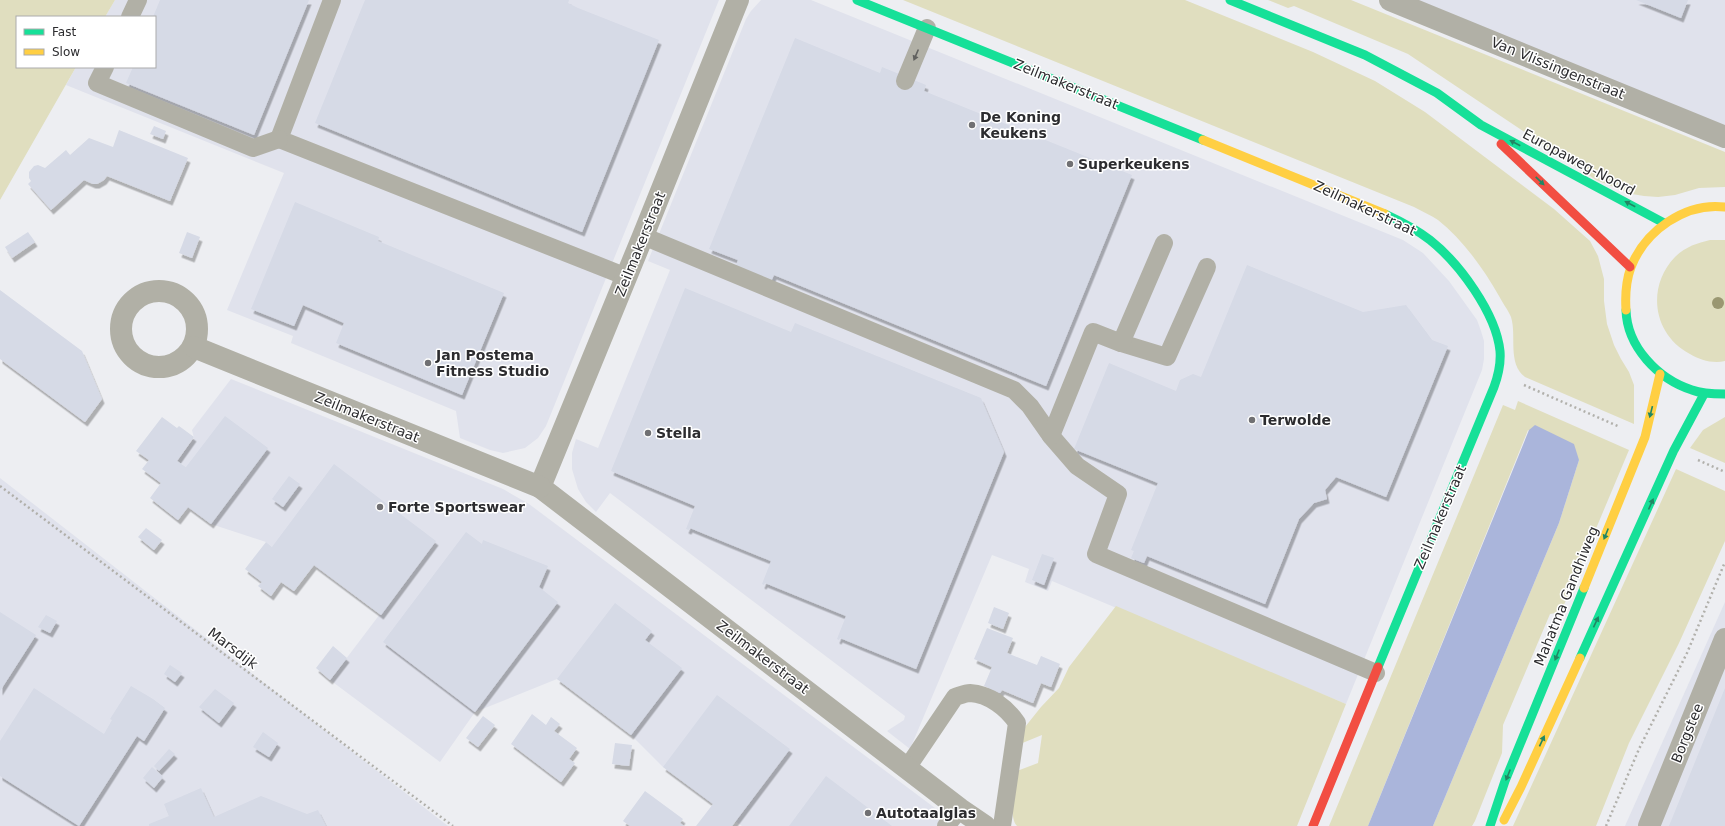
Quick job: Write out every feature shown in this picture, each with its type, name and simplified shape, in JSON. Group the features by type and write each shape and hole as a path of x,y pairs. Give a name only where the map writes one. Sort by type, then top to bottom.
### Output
{"street":[{"name":"Zeilmakerstraat","path":"540,487 644,236 738,0"},
{"name":"Zeilmakerstraat","path":"857,0 1367,206 1401,222 1440,247 1468,283 1495,327 1500,351 1498,374 1491,396 1313,826"},
{"name":"Europaweg-Noord","path":"1230,0 1366,55 1437,93 1481,125 1630,267"},
{"name":"Van Vlissingenstraat","path":"1390,0 1725,137"},
{"name":"Europaweg-Noord","path":"1481,125 1664,223"},
{"path":"1725,206 1690,210 1664,223 1644,242 1630,267 1624,296 1627,325 1640,352 1660,374 1681,387 1704,394 1725,394"},
{"name":"Zeilmakerstraat","path":"194,347 540,487 960,809 985,826"},
{"name":"Mahatma Gandhiweg","path":"1490,826 1505,781 1645,437 1660,374"},
{"path":"1501,826 1521,787 1674,450 1704,394"},
{"name":"Borgstee","path":"1649,826 1725,639"}],"lane":[{"path":"130,16 138,0"},
{"path":"279,139 332,0"},
{"path":"905,81 927,28"},
{"path":"104,68 97,83 253,148 279,139 627,276"},
{"path":"644,236 1014,390 1030,406 1051,436 1076,466 1118,494 1096,554 1376,673"},
{"path":"1121,343 1164,243"},
{"path":"1051,436 1093,332 1121,343 1166,357 1207,267"},
{"path":"908,768 955,697 969,693 986,696 1011,714 1017,723 1002,826"},
{"path":"946,826 960,809"}],"path":[{"path":"1498,374 1645,437"},
{"path":"1674,450 1725,472"},
{"name":"Marsdijk","path":"0,486 453,826"},
{"path":"1606,826 1639,749 1686,653 1725,562"}],"shaded area":[{"path":"0,0 115,0 106,16 16,16 16,68 75,68 0,200"},
{"path":"115,0 719,0 546,426 538,438 525,448 503,453 490,450 460,438 456,411 291,343 293,336 227,310 284,173 66,85 75,68 156,68 156,16 106,16"},
{"path":"761,0 811,0 1403,240 1423,253 1449,281 1477,320 1484,341 1484,359 1482,370 1346,704 1052,581 1048,591 1025,582 1029,569 992,555 910,749 887,731 904,720 905,716 610,493 596,512 586,502 578,489 572,469 572,453 576,439 598,448 670,270 648,261 746,19"},
{"path":"903,0 1185,0 1313,52 1375,81 1425,112 1554,209 1590,241 1598,256 1604,279 1604,301 1607,324 1614,345 1629,372 1634,385 1634,424 1525,377 1519,371 1514,357 1513,324 1511,317 1486,275 1472,255 1456,236 1432,216 1414,207"},
{"path":"1268,0 1351,0 1725,152 1725,187 1699,188 1675,195 1658,197 1632,194 1596,180 1408,54 1294,6 1288,8"},
{"path":"1390,0 1725,0 1725,137"},
{"path":"1710,240 1725,240 1725,361 1720,362 1711,362 1698,358 1678,346 1668,335 1661,323 1658,310 1657,296 1660,282 1666,269 1675,257 1687,248"},
{"path":"231,379 503,489 529,504 959,826 742,826 663,767 631,735 557,679 475,712 440,762 330,680 380,614 314,565 272,547 266,542 211,524 188,507 186,467 177,461 194,438 192,430"},
{"path":"1518,401 1629,450 1561,612 1550,614 1503,725 1502,753 1475,821 1472,826 1433,826 1559,523 1579,460 1528,430 1368,826 1329,826 1503,405 1515,410"},
{"path":"1725,417 1725,463 1690,448 1703,430"},
{"path":"1676,469 1725,491 1725,541 1679,643 1629,743 1596,826 1513,826"},
{"path":"0,478 448,826 0,826"},
{"path":"1725,602 1725,826 1625,826"},
{"path":"1116,606 1346,704 1297,826 1017,826 1014,822 1013,808 1017,771 1038,763 1042,735 1020,744 1021,732 1041,707 1059,688 1069,667"}],"water":[{"path":"1535,425 1574,444 1579,460 1559,523 1433,826 1368,826 1529,430"}],"building":[{"path":"160,0 309,0 254,135 126,83 133,68 156,68 156,16 153,16"},
{"path":"365,0 569,0 568,3 578,8 659,40 582,232 315,123"},
{"path":"1636,0 1688,0 1681,18"},
{"path":"795,38 880,73 882,67 926,85 924,91 1132,175 1046,386 774,275 769,286 734,271 738,260 709,249"},
{"path":"154,126 166,131 163,139 150,134"},
{"path":"119,130 188,158 170,201 107,176 104,180 97,184 84,180 51,210 28,184 31,181 29,178 29,172 34,166 38,165 45,168 66,150 70,155 89,138 113,147"},
{"path":"295,202 379,237 378,241 504,293 462,395 336,343 344,323 303,305 294,326 251,309"},
{"path":"28,232 35,242 12,258 5,247"},
{"path":"187,232 200,237 192,258 179,253"},
{"name":"Terwolde","path":"1247,265 1363,312 1406,305 1432,340 1448,346 1386,497 1336,477 1325,490 1327,499 1314,503 1299,519 1265,604 1147,556 1144,563 1131,558 1134,551 1131,550 1158,483 1074,449 1109,363 1176,391 1180,380 1193,374 1201,377"},
{"path":"685,288 791,332 795,323 981,398 1004,452 916,669 840,638 839,640 837,639 846,616 765,583 764,585 762,584 771,561 690,528 689,530 686,529 695,506 611,471"},
{"path":"0,290 82,351 102,399 85,422 0,359"},
{"path":"225,416 268,448 211,524 188,507 178,520 150,498 161,483 142,469 149,460 136,451 162,417 177,428 179,426 194,437 177,461 186,467"},
{"path":"334,464 436,541 381,615 314,565 294,591 281,582 271,596 258,586 262,582 245,569 266,542 272,547"},
{"path":"289,476 300,484 283,507 272,499"},
{"path":"146,528 162,540 154,550 138,537"},
{"path":"466,532 482,544 483,540 548,566 539,587 558,602 475,712 383,642"},
{"path":"1042,554 1054,558 1044,585 1032,580"},
{"path":"615,603 652,631 645,640 682,668 631,735 557,679"},
{"path":"994,607 1009,613 1003,629 988,623"},
{"path":"0,612 36,635 0,691"},
{"path":"46,615 57,621 50,633 38,627"},
{"path":"987,628 1013,638 1007,653 1037,665 1041,656 1060,664 1051,687 1041,683 1033,703 1002,690 1000,693 984,686 992,667 974,659"},
{"path":"333,646 347,658 330,680 316,668"},
{"path":"170,665 182,673 175,682 164,674"},
{"path":"131,686 165,708 144,741 137,736 79,826 0,776 0,741 34,688 104,734 112,720 110,719"},
{"path":"1725,688 1725,826 1669,826"},
{"path":"215,689 234,703 219,723 199,707"},
{"path":"717,695 790,749 732,826 696,826 713,804 663,767"},
{"path":"532,714 546,725 551,717 560,724 554,731 577,748 569,759 575,763 561,782 511,744"},
{"path":"483,716 495,725 478,747 466,738"},
{"path":"263,732 278,743 269,757 253,747"},
{"path":"615,743 632,745 629,766 612,764"},
{"path":"169,749 175,754 159,771 154,766"},
{"path":"152,767 163,777 154,788 143,778"},
{"path":"826,776 892,826 789,826"},
{"path":"201,788 214,817 261,796 307,814 318,810 326,826 149,826 149,824 169,816 164,804"},
{"path":"645,791 683,819 680,823 684,826 630,826 623,821"}],"traffic: fast":[{"path":"857,0 1203,140"},
{"path":"1230,0 1365,55 1437,93 1481,125 1664,223"},
{"path":"1378,667 1494,387 1499,369 1500,356 1497,336 1484,305 1464,275 1430,240 1402,222 1385,214"},
{"path":"1626,310 1632,337 1638,349 1656,370 1679,385 1692,390 1712,394 1725,394"},
{"path":"1580,658 1674,450 1704,394"},
{"path":"1490,826 1505,781 1584,588"}],"traffic: slow":[{"path":"1203,140 1385,214"},
{"path":"1626,310 1626,288 1631,267 1637,254 1656,231 1681,214 1695,209 1725,207"},
{"path":"1584,588 1645,437 1660,374"},
{"path":"1504,820 1521,787 1580,658"}],"traffic: jam":[{"path":"1501,144 1630,267"},
{"path":"1313,826 1378,667"}],"place":[{"name":"De Koning Keukens","path":"972,125"},
{"name":"Superkeukens","path":"1070,164"},
{"name":"Jan Postema Fitness Studio","path":"428,363"},
{"name":"Terwolde","path":"1252,420"},
{"name":"Stella","path":"648,433"},
{"name":"Forte Sportswear","path":"380,507"},
{"name":"Autotaalglas","path":"868,813"}]}
